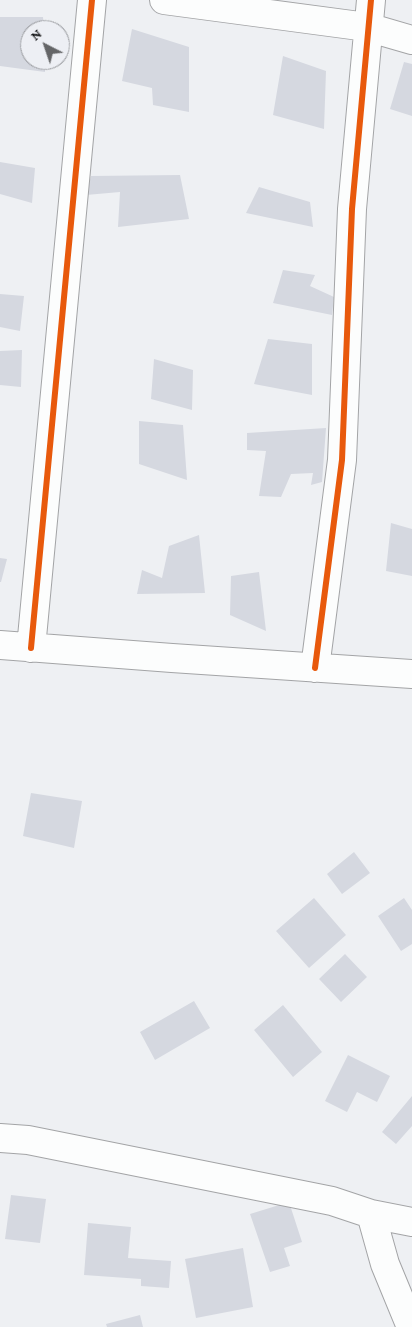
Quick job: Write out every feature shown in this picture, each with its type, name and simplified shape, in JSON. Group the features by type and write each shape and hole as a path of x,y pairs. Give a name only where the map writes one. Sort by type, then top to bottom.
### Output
{"street":[{"path":"31,648 92,0"},
{"path":"164,0 367,27 412,40"},
{"path":"315,668 342,460 352,209 367,27 371,0"},
{"path":"0,645 412,674"},
{"path":"0,1138 28,1140 323,1199 371,1214 412,1222"},
{"path":"371,1214 385,1264 411,1327"}],"building":[{"path":"0,17 43,17 43,20 20,20 20,69 0,66"},
{"path":"132,29 189,47 189,112 153,105 152,88 122,81"},
{"path":"283,56 326,71 324,129 273,115"},
{"path":"404,62 412,64 412,116 390,109"},
{"path":"0,162 35,168 32,203 0,194"},
{"path":"180,175 189,219 118,227 120,192 86,195 91,176"},
{"path":"259,187 310,202 313,227 246,213"},
{"path":"283,270 315,275 310,286 334,297 332,315 273,303"},
{"path":"0,294 24,296 20,331 0,327"},
{"path":"268,339 312,344 312,395 254,384"},
{"path":"22,350 21,387 0,385 0,351"},
{"path":"154,359 193,370 192,410 151,399"},
{"path":"139,421 183,425 187,480 139,464"},
{"path":"326,428 322,482 311,485 313,473 291,474 281,497 259,496 266,451 247,450 247,433"},
{"path":"391,523 412,529 412,576 386,571"},
{"path":"199,535 205,593 137,594 142,570 162,578 169,546"},
{"path":"0,558 7,559 1,582 0,582"},
{"path":"259,572 266,631 230,615 231,576"},
{"path":"31,793 82,801 74,848 23,836"},
{"path":"354,852 370,873 342,894 327,874"},
{"path":"314,898 346,935 309,968 276,931"},
{"path":"404,898 412,910 412,944 401,951 378,916"},
{"path":"345,954 367,977 341,1002 319,979"},
{"path":"194,1001 210,1028 155,1060 140,1032"},
{"path":"283,1005 322,1052 293,1077 254,1030"},
{"path":"348,1055 390,1076 377,1102 357,1092 347,1112 325,1101"},
{"path":"412,1096 412,1126 396,1144 382,1132"},
{"path":"11,1195 46,1199 40,1243 5,1239"},
{"path":"289,1202 302,1242 284,1248 290,1266 270,1272 250,1214"},
{"path":"88,1223 131,1227 128,1258 171,1261 169,1288 141,1286 141,1279 84,1275"},
{"path":"243,1248 253,1307 196,1318 185,1259"},
{"path":"140,1315 143,1327 107,1327 106,1324"}],"cycle path":[{"path":"31,648 92,0"},
{"path":"315,668 342,460 352,209 371,0"}]}
